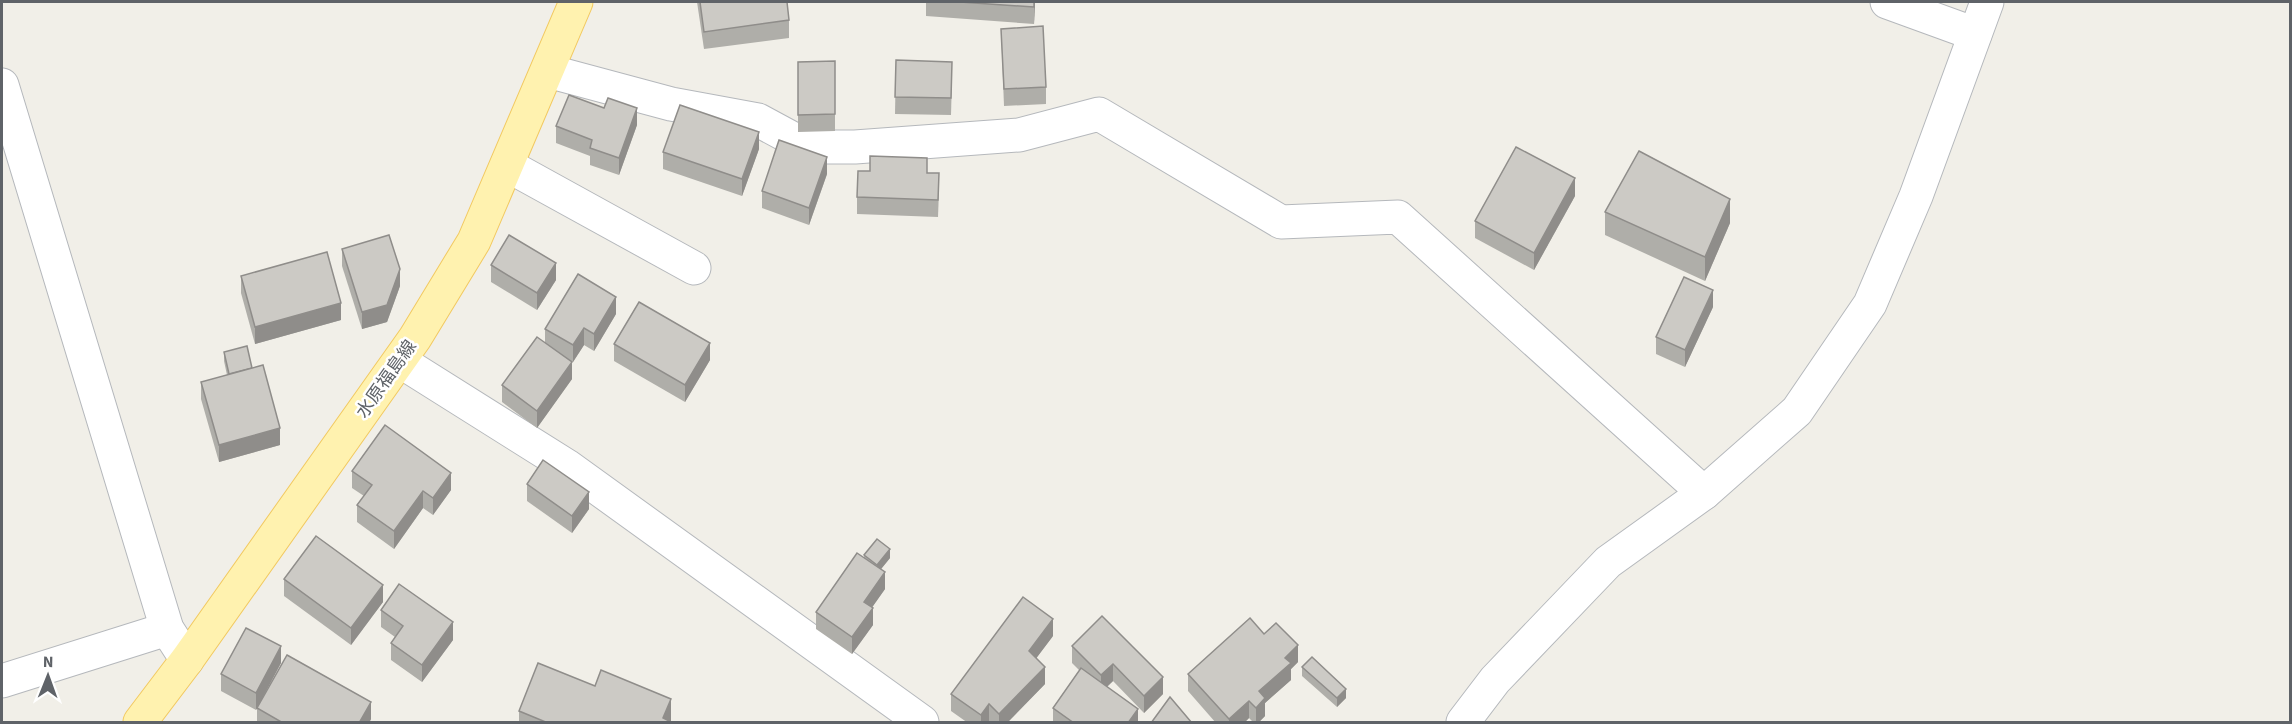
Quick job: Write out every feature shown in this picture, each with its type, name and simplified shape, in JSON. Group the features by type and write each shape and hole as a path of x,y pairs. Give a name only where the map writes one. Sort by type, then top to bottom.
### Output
{"main road":[{"name":"水原福島線","path":"140,723 400,361 474,241 576,2"}],"street":[{"path":"1887,2 1975,34"},
{"path":"1463,723 1495,680 1608,562 1704,493 1797,411 1870,304 1916,196 1987,2"},
{"path":"548,71 670,104 758,120 808,147 855,147 1019,135 1099,114 1281,222 1398,217 1704,493"},
{"path":"2,85 167,629 187,660"},
{"path":"507,165 694,268"},
{"path":"400,361 567,466 922,723"},
{"path":"2,681 167,629"}],"building":[{"path":"700,2 787,2 789,20 704,32"},
{"path":"960,2 1034,2 1034,7"},
{"path":"1043,26 1046,87 1004,89 1001,29"},
{"path":"896,60 952,62 951,98 895,97"},
{"path":"835,61 835,114 798,115 798,62"},
{"path":"569,95 604,108 608,98 637,108 619,158 590,148 592,140 556,126"},
{"path":"680,105 759,132 742,179 663,152"},
{"path":"779,140 827,157 809,208 762,191"},
{"path":"1516,147 1575,178 1534,253 1475,221"},
{"path":"1639,151 1730,199 1705,257 1605,212"},
{"path":"870,156 927,158 927,173 939,173 938,200 857,197 858,171 870,171"},
{"path":"389,235 400,269 387,305 362,312 342,249"},
{"path":"509,235 556,263 537,293 491,265"},
{"path":"327,252 341,303 255,327 241,276"},
{"path":"578,274 616,297 594,334 584,328 573,345 545,329"},
{"path":"1684,277 1713,290 1685,350 1656,337"},
{"path":"639,302 710,343 685,385 614,344"},
{"path":"537,337 572,362 537,411 502,385"},
{"path":"247,346 252,368 229,374 224,352"},
{"path":"263,365 280,428 219,445 201,382"},
{"path":"385,425 451,473 433,498 423,491 394,531 357,505 372,485 352,471"},
{"path":"543,460 589,492 572,516 527,484"},
{"path":"316,536 383,585 351,628 284,579"},
{"path":"877,539 890,549 877,565 864,555"},
{"path":"857,553 885,572 864,602 873,608 852,637 816,612"},
{"path":"399,584 453,622 422,665 391,643 403,626 381,610"},
{"path":"1023,597 1053,619 1029,651 1045,667 999,714 989,704 981,715 951,694"},
{"path":"1102,616 1163,677 1144,696 1113,664 1101,675 1072,646"},
{"path":"1250,618 1264,634 1276,623 1298,645 1285,658 1291,663 1259,691 1265,698 1256,708 1249,701 1229,719 1188,674"},
{"path":"246,628 281,646 256,693 221,674"},
{"path":"287,655 371,702 359,723 283,723 257,708"},
{"path":"1312,657 1346,689 1337,698 1302,667"},
{"path":"538,663 595,686 601,670 671,699 663,718 673,723 548,723 519,711"},
{"path":"1081,668 1138,709 1128,723 1074,723 1053,708"},
{"path":"1170,697 1192,723 1151,723"}]}
